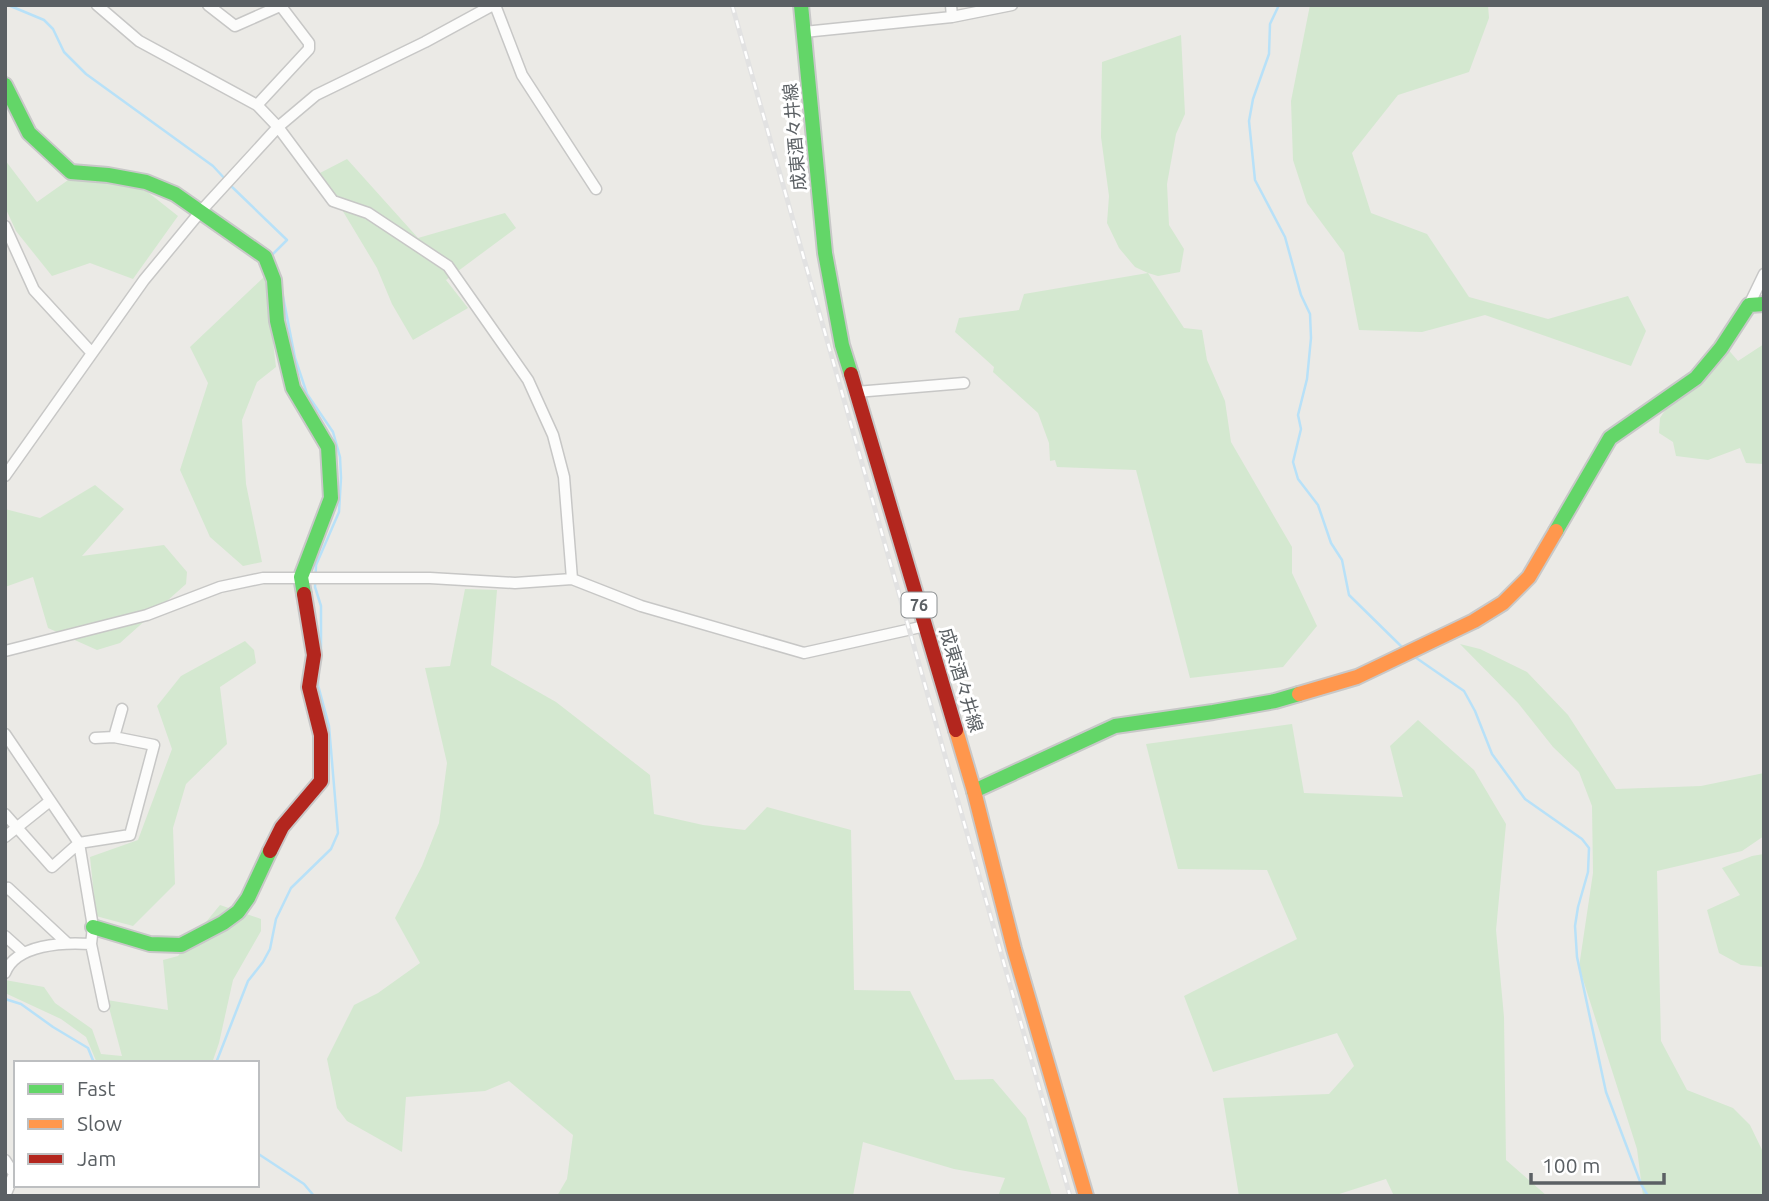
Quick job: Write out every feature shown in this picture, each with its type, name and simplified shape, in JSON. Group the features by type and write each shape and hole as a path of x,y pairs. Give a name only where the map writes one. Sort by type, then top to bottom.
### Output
{"street":[{"path":"97,5 139,41 257,105 278,127 333,201 368,213 448,266 528,380 553,435 564,477 572,579"},
{"path":"208,5 235,26 280,6 309,43 309,49 257,105"},
{"path":"5,476 144,280 201,211 278,127 316,95 494,5 522,75 596,189"},
{"name":"成東酒々井線","path":"802,5 825,253 839,332 974,791 1014,949 1086,1196"},
{"path":"804,32 1012,5"},
{"path":"5,85 29,133 71,172 146,182 175,194 265,257 274,280 277,321 293,388 328,447 331,498 300,578 312,634 314,655 309,687 321,735 321,781 282,827 248,898 238,912 223,923 181,945 150,944 93,927"},
{"path":"5,226 34,290 91,352"},
{"path":"974,791 1115,726 1275,701 1357,677 1494,609 1529,577 1610,438 1628,421 1697,377 1756,304 1764,274"},
{"path":"856,392 964,383"},
{"path":"5,651 146,615 220,587 263,578 430,578 515,583 572,579 641,606 804,653 925,626"},
{"path":"114,737 122,709"},
{"path":"5,734 79,843 93,927 90,944 104,1006"},
{"path":"5,814 52,867 79,843 130,835 153,745 114,737 95,738"},
{"path":"5,837 50,801"},
{"path":"5,890 8,888 67,943"},
{"path":"5,936 24,953"},
{"path":"5,973 24,953 67,943 90,944"},
{"path":"5,1160 10,1177 5,1196"}],"green space":[{"path":"1310,5 1488,5 1489,18 1469,72 1398,95 1352,153 1371,213 1427,234 1469,297 1548,319 1628,296 1646,331 1631,366 1485,315 1422,332 1359,330 1344,253 1307,203 1293,160 1291,101"},
{"path":"1181,35 1185,114 1176,134 1167,184 1169,225 1184,249 1180,272 1158,276 1135,267 1119,248 1107,223 1109,196 1101,137 1102,62"},
{"path":"347,159 418,238 505,213 516,228 446,280 468,308 413,340 392,304 377,268 320,173"},
{"path":"5,160 37,202 71,178 135,182 178,216 133,279 90,263 52,276 16,231 5,207"},
{"path":"1148,273 1184,328 1202,330 1207,360 1225,401 1231,442 1292,547 1292,573 1317,626 1283,667 1190,678 1136,470 1057,467 1055,460 1050,461 1049,443 1038,413 993,372 994,367 955,332 959,318 1019,310 1024,294"},
{"path":"265,276 276,367 257,382 242,420 246,484 262,562 243,566 210,537 180,470 208,383 190,347"},
{"path":"1720,340 1738,361 1764,344 1764,464 1746,463 1740,448 1708,460 1676,456 1673,442 1659,433 1660,418 1687,376"},
{"path":"95,485 124,509 82,556 164,545 187,572 186,584 120,643 97,650 48,628 33,577 5,587 5,509 40,518"},
{"path":"465,589 497,590 491,665 556,702 650,775 654,814 703,825 745,830 767,807 851,830 854,990 910,991 955,1080 993,1079 1026,1118 1052,1196 998,1196 1005,1178 954,1169 863,1142 853,1196 557,1196 567,1179 573,1135 509,1081 485,1091 406,1097 402,1152 347,1121 337,1108 327,1059 354,1005 378,993 420,963 395,918 422,866 439,823 447,763 425,668 450,666"},
{"path":"245,641 254,650 256,663 220,687 227,744 186,784 173,828 175,884 133,926 96,916 90,857 138,840 172,749 157,706 181,676"},
{"path":"1460,644 1480,649 1527,672 1568,715 1616,789 1701,786 1764,773 1764,836 1742,851 1657,871 1661,1041 1687,1090 1733,1108 1750,1125 1764,1154 1764,1196 1643,1196 1637,1149 1579,967 1593,873 1592,806 1579,772 1553,747 1518,703"},
{"path":"1418,720 1474,770 1506,824 1496,930 1504,1017 1506,1160 1547,1196 1394,1196 1386,1179 1333,1196 1239,1196 1223,1098 1329,1094 1354,1066 1337,1033 1213,1072 1184,996 1297,939 1267,870 1178,869 1146,744 1292,724 1304,793 1403,797 1390,746"},
{"path":"1764,854 1764,967 1741,965 1719,953 1707,910 1740,895 1722,868"},
{"path":"220,905 261,919 261,931 233,980 213,1061 96,1061 86,1037 61,1019 5,993 5,980 44,987 55,1003 92,1029 101,1054 122,1056 107,1000 168,1010 163,960 178,956"}],"waterway":[{"path":"8,5 44,20 53,29 64,52 86,74 213,166 226,180"},
{"path":"1279,5 1270,24 1269,54 1253,99 1249,121 1255,180 1285,237 1301,295 1310,314 1311,338 1307,379 1298,415 1301,429 1293,462 1298,479 1318,505 1331,543 1342,560 1349,595 1404,649"},
{"path":"230,185 287,240 271,256"},
{"path":"278,271 295,358 307,394 333,432 340,457 339,512 316,565 315,587 321,606 321,652"},
{"path":"1412,655 1464,691 1492,754 1525,799 1582,839 1589,848 1588,872 1575,926 1577,957 1606,1092 1648,1196"},
{"path":"217,1061 248,981 270,949 276,919 291,888 331,849 338,833 329,726 318,685 319,666"},
{"path":"5,999 21,1004 88,1048 93,1061"},
{"path":"259,1154 304,1184 314,1196"}],"railway":[{"path":"732,5 1070,1196"}],"traffic: fast":[{"path":"801,5 825,253 842,345 851,374"},
{"path":"5,85 29,133 71,172 146,182 175,194 265,257 274,280 277,321 293,388 328,447 331,498 301,577 304,594"},
{"path":"1556,531 1610,438 1696,378 1721,348 1749,305 1764,304"},
{"path":"974,791 1115,726 1213,712 1299,694"},
{"path":"93,927 150,944 181,945 238,912 248,898 270,851"}],"traffic: slow":[{"path":"1299,694 1357,677 1474,621 1503,603 1529,577 1556,531"},
{"path":"956,730 1014,949 1086,1196"}],"traffic: jam":[{"path":"851,374 956,730"},
{"path":"270,851 282,827 321,781 321,735 309,687 314,655 304,594"}]}
